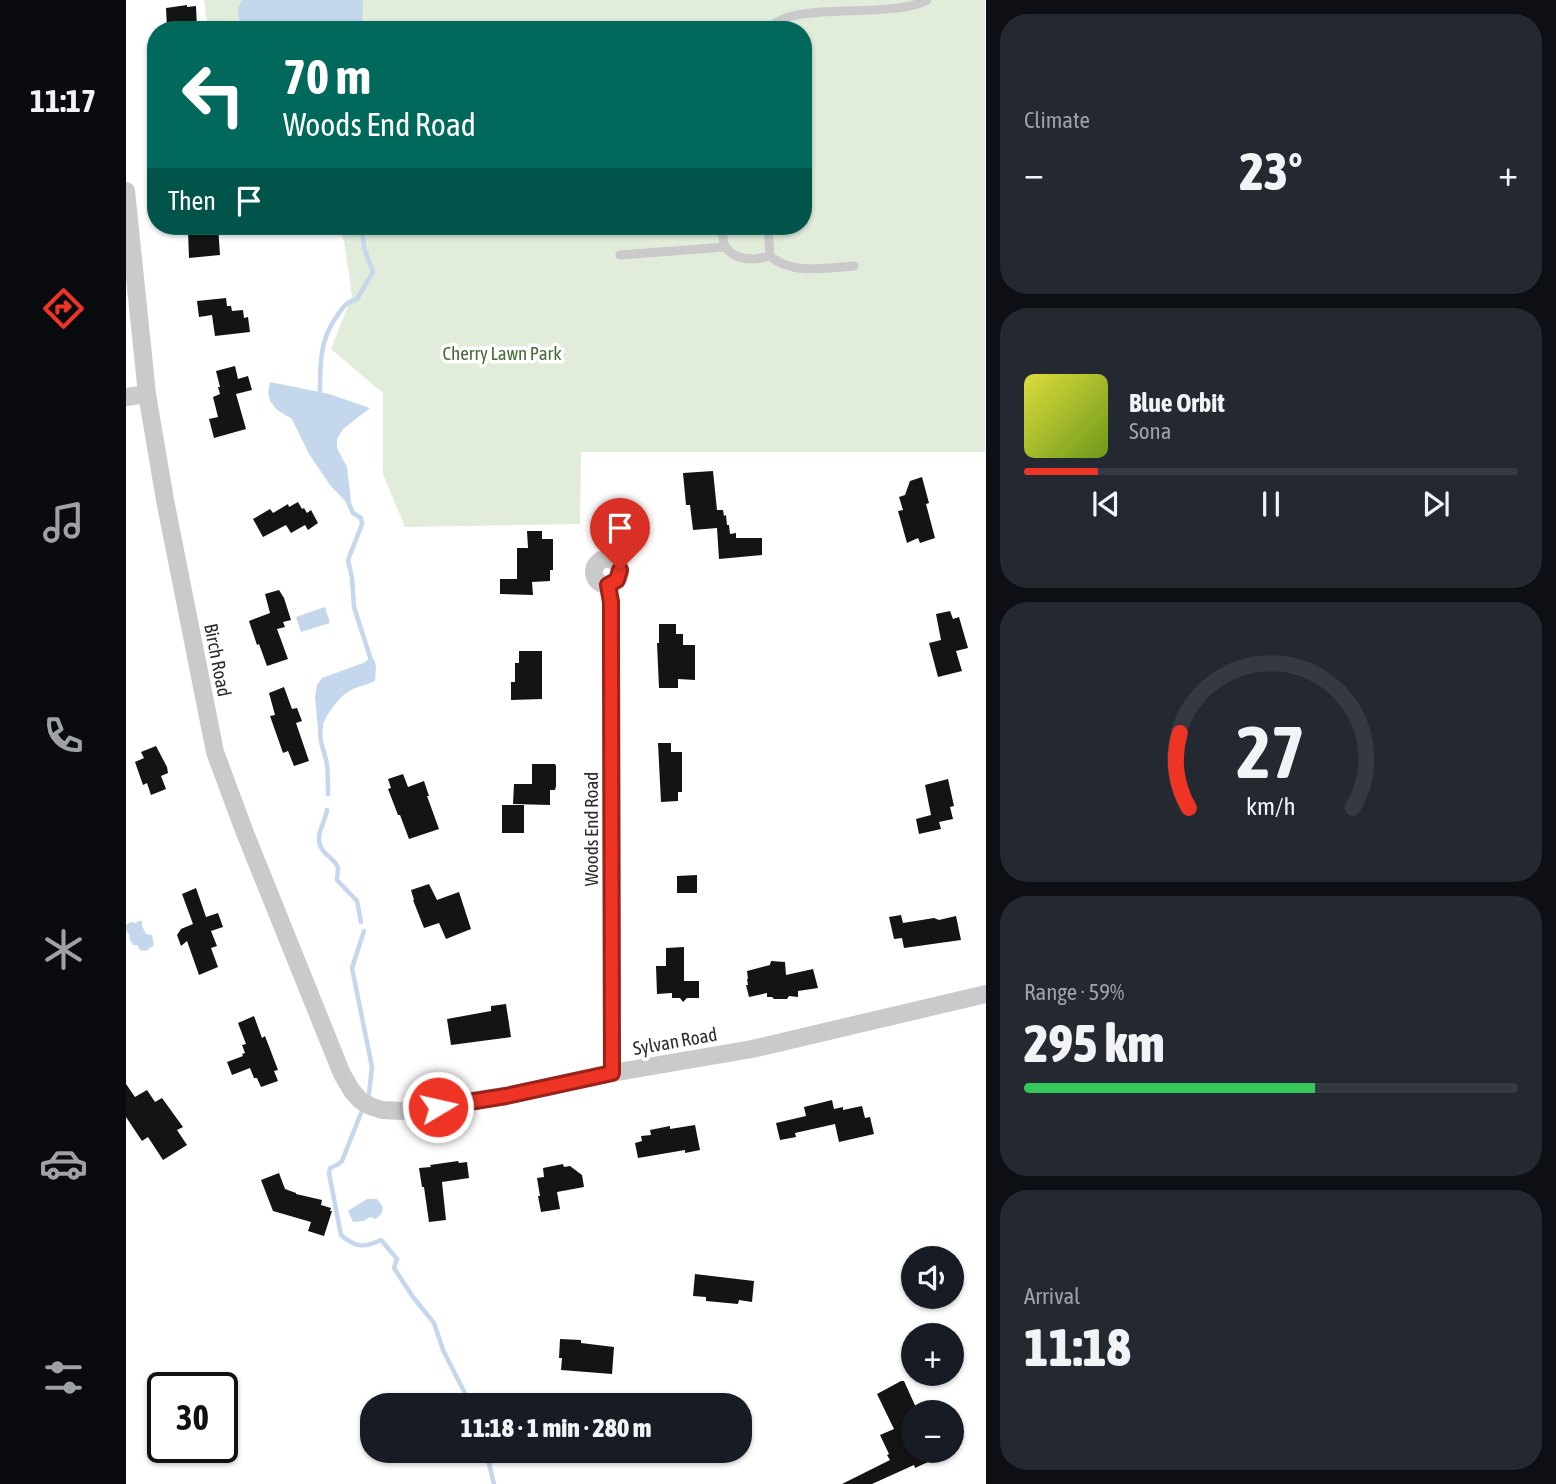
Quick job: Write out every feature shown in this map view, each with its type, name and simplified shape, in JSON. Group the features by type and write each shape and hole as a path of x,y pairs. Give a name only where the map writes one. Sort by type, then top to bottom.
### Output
{"street":[{"name":"Birch Road","path":"126,191 147,394 215,752 244,833 342,1074 352,1091 365,1103"},
{"path":"126,397 147,394"},
{"name":"Woods End Road","path":"608,585 611,602 612,1073"},
{"name":"Sylvan Road","path":"365,1103 382,1110 401,1111 506,1096 612,1073 752,1049 985,994"}],"lane":[{"path":"774,21 791,10 851,4 896,8 921,4 928,0"},
{"path":"722,235 724,247 733,255 753,259 770,256"},
{"path":"769,235 770,256 778,263 800,268 854,266"},
{"path":"620,255 724,247"}],"green space":[{"name":"Cherry Lawn Park","path":"204,0 985,0 985,452 581,452 580,524 405,527 383,474 383,393 331,349 352,296 342,235 812,235 812,21 207,21"}],"water":[{"path":"242,0 363,0 362,21 239,21 238,8"},
{"path":"270,382 329,394 370,408 343,429 337,439 337,448 347,467 351,501 349,503 330,485 309,454 292,419 277,410 270,401"},
{"path":"325,607 330,623 301,632 296,617"},
{"path":"374,659 375,681 353,689 338,700 322,729 318,729 315,697 317,685 322,678"},
{"path":"142,921 146,934 152,935 154,945 146,951 133,945 126,930 126,925"},
{"path":"367,1199 377,1199 383,1207 382,1213 376,1219 370,1217 364,1221 353,1222 348,1211"}],"building":[{"path":"196,6 197,21 167,21 166,8"},
{"path":"188,235 219,235 220,255 189,258"},
{"path":"226,298 227,306 231,306 232,311 243,310 244,318 248,317 250,332 215,336 212,315 199,317 197,301"},
{"path":"235,366 238,379 248,376 252,390 236,394 246,429 214,438 209,419 218,417 213,397 220,394 216,371"},
{"path":"713,471 717,510 723,510 724,516 726,515 730,534 736,533 736,538 762,538 762,555 719,559 717,528 693,530 690,505 686,505 683,473"},
{"path":"922,477 935,538 920,543 918,538 907,543 898,511 903,510 899,497 905,495 910,481"},
{"path":"298,502 307,513 311,510 318,523 308,530 305,525 291,533 286,525 263,537 253,519 270,509 273,513 288,504 289,507"},
{"path":"527,531 542,531 542,539 553,539 553,570 550,570 550,581 532,582 533,595 500,594 500,579 517,579 517,548 528,548"},
{"path":"279,590 291,620 283,622 285,627 277,629 288,659 267,666 249,621 270,613 265,594"},
{"path":"950,611 953,619 959,617 968,648 956,651 962,671 938,677 929,643 941,640 936,614"},
{"path":"659,624 676,624 676,634 683,634 683,645 695,645 695,680 678,679 678,688 659,688"},
{"path":"519,651 542,651 542,699 511,700 511,682 515,682 515,663 519,663"},
{"path":"284,687 292,709 297,708 302,721 296,723 309,761 294,766 288,751 283,753 270,716 275,715 269,693"},
{"path":"658,743 671,743 671,752 682,752 682,792 678,792 678,801 661,802"},
{"path":"156,746 168,773 161,776 166,789 151,795 147,783 143,785 135,762 144,758 141,752"},
{"path":"532,764 556,766 556,786 555,790 550,790 550,805 513,804 514,784 532,784"},
{"path":"403,774 408,787 424,781 439,829 409,839 388,789 391,788 388,779"},
{"path":"948,779 954,806 950,807 953,819 939,822 941,829 919,834 916,819 931,815 925,785"},
{"path":"502,805 524,805 524,833 502,833"},
{"path":"697,875 697,893 677,893 677,876"},
{"path":"429,884 437,900 459,892 471,929 446,939 439,923 424,928 411,890"},
{"path":"196,888 206,917 218,913 223,927 211,931 217,946 211,948 218,967 199,975 187,941 181,946 177,935 181,929 193,924 182,894"},
{"path":"901,915 903,923 956,916 961,940 904,948 902,938 894,939 889,917"},
{"path":"684,947 684,981 699,981 699,998 687,998 683,1002 680,998 672,998 672,993 657,994 656,966 666,966 666,948"},
{"path":"771,961 785,962 786,975 813,969 818,988 798,991 798,997 789,996 787,999 767,997 767,993 749,997 747,971 770,965"},
{"path":"506,1004 511,1037 451,1045 447,1019 491,1011 491,1006"},
{"path":"254,1016 278,1070 274,1071 278,1081 261,1087 250,1068 232,1075 227,1062 245,1053 242,1045 246,1044 238,1023"},
{"path":"126,1084 135,1097 147,1090 155,1102 162,1098 183,1127 177,1130 187,1145 163,1160 148,1137 142,1141 126,1117"},
{"path":"832,1100 834,1109 862,1106 865,1118 870,1117 874,1134 839,1142 835,1124 795,1133 796,1137 780,1140 776,1123 806,1116 804,1107"},
{"path":"695,1125 700,1150 638,1158 635,1143 642,1141 641,1136 651,1135 650,1130"},
{"path":"458,1161 467,1162 469,1178 442,1182 446,1220 429,1222 419,1168"},
{"path":"563,1164 582,1175 584,1187 557,1192 560,1209 541,1212 537,1178 544,1177 543,1168"},
{"path":"279,1173 285,1189 322,1200 321,1205 331,1208 324,1236 308,1231 311,1222 273,1211 261,1180"},
{"path":"695,1274 754,1281 752,1302 739,1300 738,1304 706,1301 706,1297 693,1296"},
{"path":"560,1339 614,1347 612,1374 561,1370"},
{"path":"901,1381 901,1386 906,1386 913,1400 901,1400 901,1463 926,1463 915,1468 914,1465 872,1484 842,1484 890,1460 880,1435 894,1429 877,1394"}],"waterway":[{"path":"320,396 324,344 331,325 343,307 357,299 373,272 364,248 363,235"},
{"path":"347,499 353,513 361,518 362,524 348,560 354,607 371,660 367,663"},
{"path":"321,726 328,794"},
{"path":"327,810 319,835 320,844 338,868 337,880 357,901 361,922"},
{"path":"364,931 352,968 372,1067 366,1100"},
{"path":"363,1108 342,1161 330,1168 329,1173 341,1235 360,1245 381,1240 397,1259 394,1268 434,1323 443,1350 465,1393"},
{"path":"489,1463 494,1484"}],"route":[{"path":"438,1107 506,1096 612,1073 611,602 608,585 617,580 620,570"}]}
